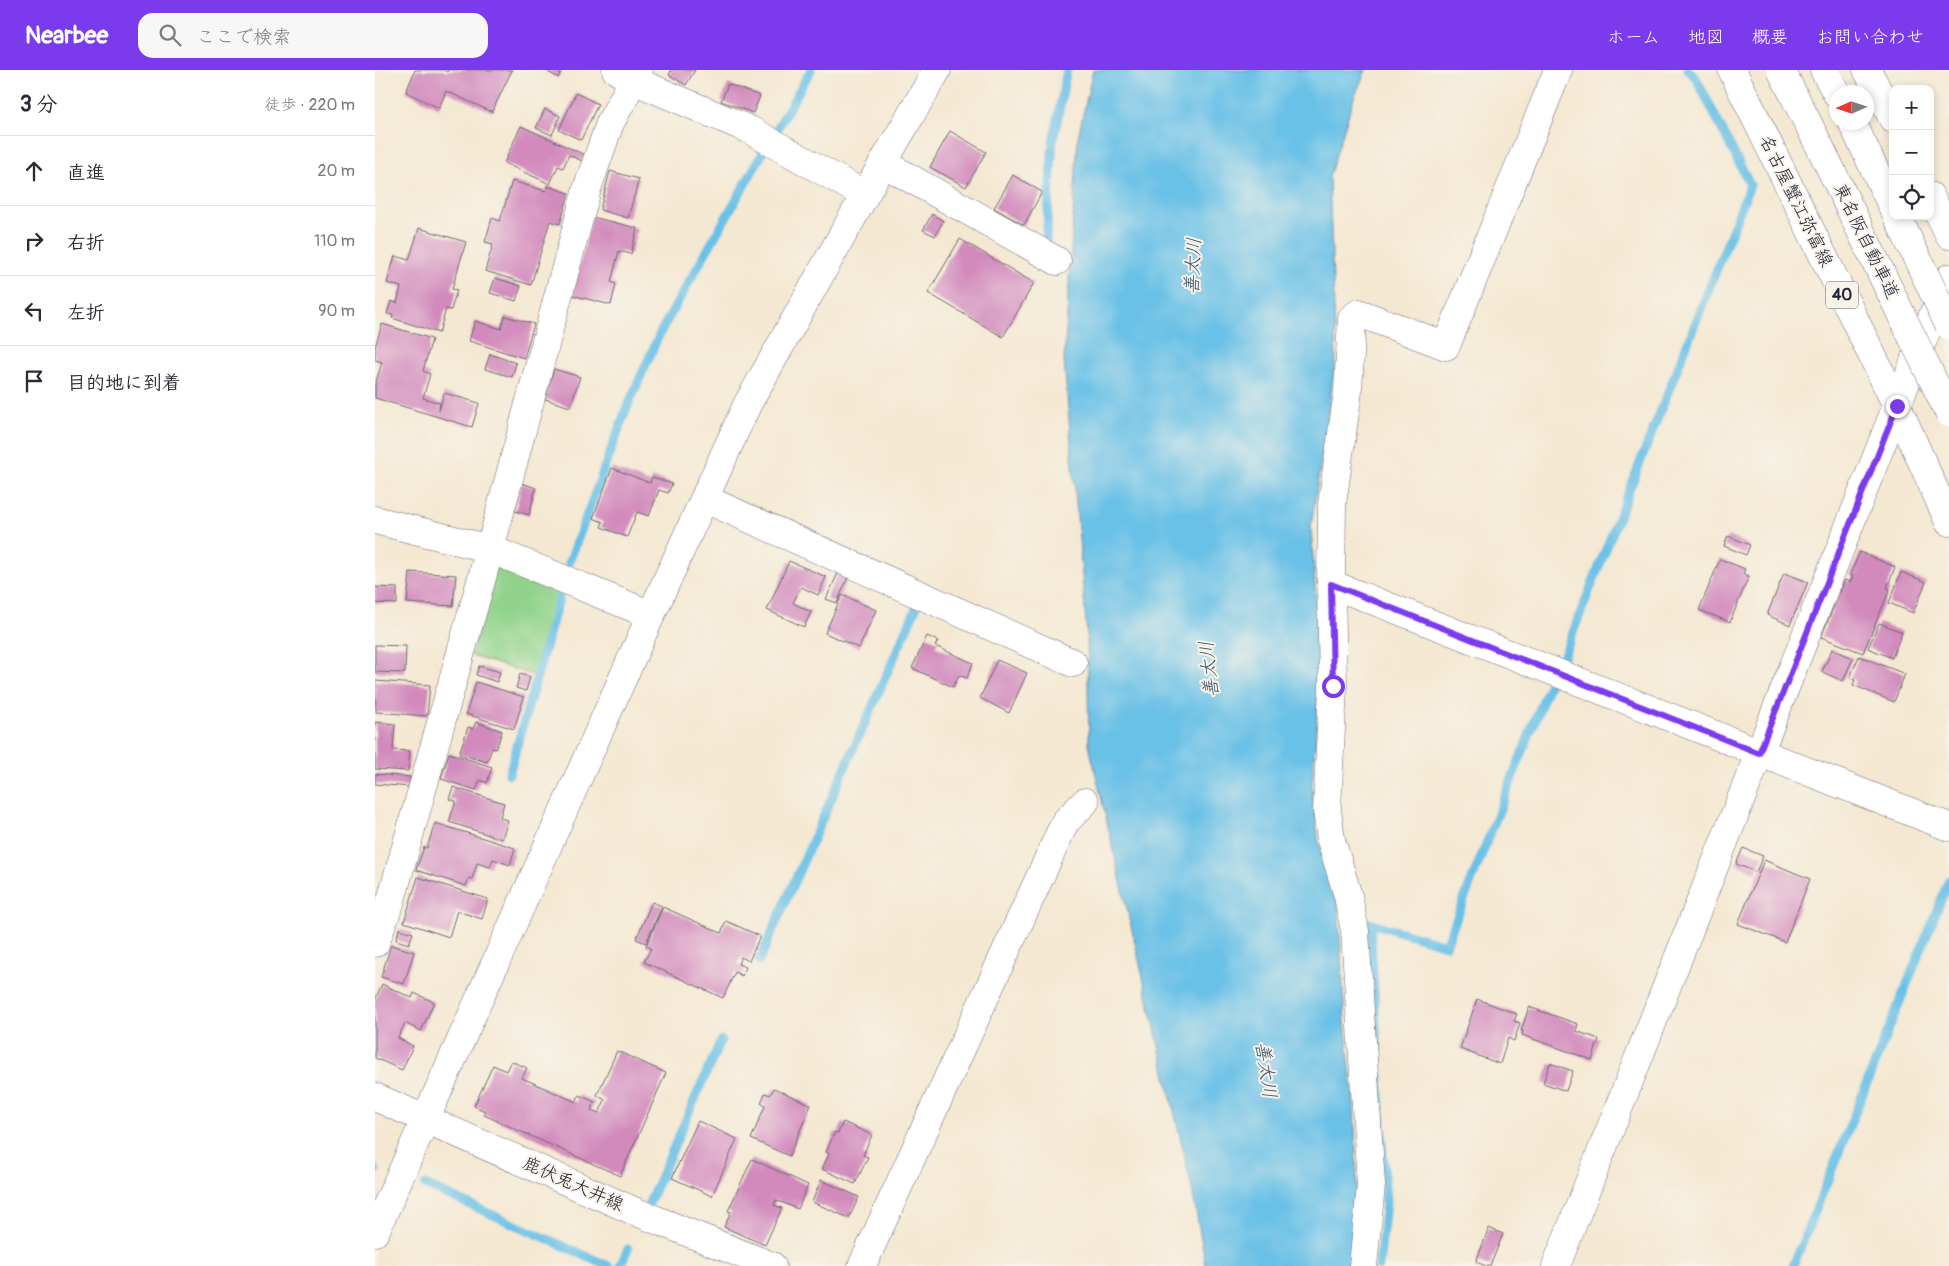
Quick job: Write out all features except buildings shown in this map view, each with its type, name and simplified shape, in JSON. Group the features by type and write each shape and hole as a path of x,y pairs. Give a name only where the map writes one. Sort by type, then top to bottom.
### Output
{"main road":[{"path":"375,1232 747,404 937,70"},
{"path":"1363,1266 1371,1185 1355,931 1348,896 1331,840 1327,810 1333,686 1332,504 1348,391 1352,318 1359,313 1446,346 1558,70"},
{"name":"名古屋蟹江弥富線","path":"1732,70 1897,406 1949,522"},
{"name":"東名阪自動車道","path":"1781,70 1821,147 1949,413"},
{"path":"1824,70 1832,85"},
{"path":"1867,70 1889,111"},
{"path":"375,942 391,900 490,549 587,189 629,73 750,130 865,195"},
{"path":"1855,130 1889,200"},
{"path":"883,163 1057,261"},
{"path":"1934,204 1949,235"},
{"path":"1899,220 1949,325"},
{"path":"1556,1266 1949,278"},
{"path":"705,499 1073,663"},
{"path":"375,520 490,549 651,615"},
{"path":"1331,584 1949,827"},
{"path":"862,1266 1065,822 1085,802"},
{"name":"鹿伏兎大井線","path":"375,1098 634,1210 772,1266"}],"green space":[{"path":"504,564 563,590 537,676 471,656 494,569"}],"water":[{"name":"善太川","path":"1093,70 1366,70 1353,100 1329,177 1336,358 1311,527 1319,646 1312,787 1318,839 1338,903 1345,1022 1354,1103 1357,1178 1350,1266 1206,1266 1191,1184 1089,745 1087,635 1064,361 1078,137"}],"waterway":[{"path":"774,134 811,70"},
{"path":"1046,242 1053,141 1067,70"},
{"path":"1562,660 1750,185 1696,78 1688,70"},
{"path":"569,563 625,412 660,333 765,149"},
{"path":"509,774 559,599"},
{"path":"759,961 917,606"},
{"path":"1379,1266 1386,1203 1370,923 1446,945 1551,680"},
{"path":"1793,1266 1949,880"},
{"path":"649,1203 721,1040"},
{"path":"425,1185 609,1266"},
{"path":"620,1266 628,1249"}],"route":[{"path":"1333,686 1331,584 1759,753 1897,406"}]}
